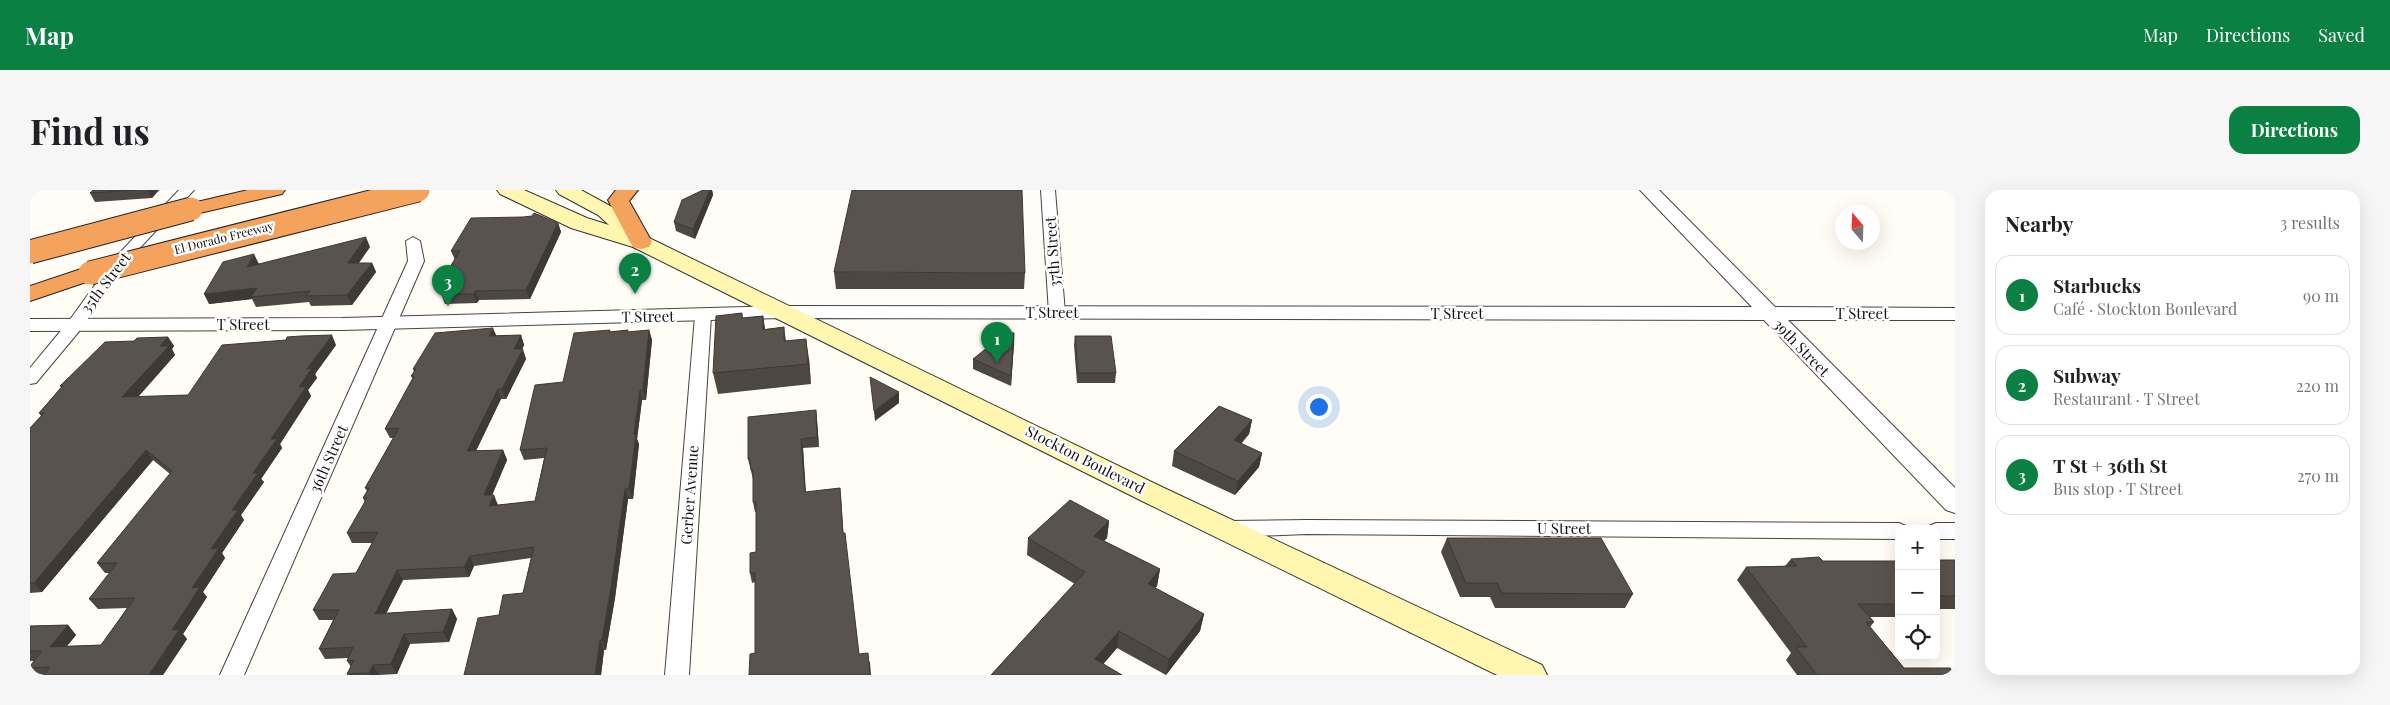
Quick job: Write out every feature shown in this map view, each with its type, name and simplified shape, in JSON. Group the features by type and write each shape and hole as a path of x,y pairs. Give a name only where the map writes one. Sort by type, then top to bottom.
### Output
{"highway":[{"path":"30,252 189,200 257,190"},
{"path":"189,200 274,190"},
{"name":"El Dorado Freeway","path":"30,288 418,190"},
{"path":"628,190 618,200 641,242"},
{"path":"30,294 90,273"}],"main road":[{"name":"Stockton Boulevard","path":"508,190 579,223 641,242 1152,494 1229,529 1530,675"},
{"name":"Stockton Boulevard","path":"566,190 605,211 641,242"}],"street":[{"name":"37th Street","path":"1048,190 1057,313"},
{"name":"39th Street","path":"1649,190 1955,504"},
{"name":"35th Street","path":"30,379 75,325 118,263 189,200"},
{"name":"36th Street","path":"232,675 416,261 413,241"},
{"name":"T Street","path":"30,326 390,323 703,316 782,312 1955,314"},
{"name":"Gerber Avenue","path":"677,675 703,316"},
{"name":"U Street","path":"1229,529 1307,527 1895,531"},
{"path":"1940,531 1955,531"}],"building":[{"path":"93,190 135,190 90,193"},
{"path":"703,190 710,190 693,229 674,222 682,200"},
{"path":"852,190 1022,190 1025,273 834,272"},
{"path":"534,213 558,223 526,290 475,291 474,294 442,294 445,289 440,290 442,286 438,286 460,251 451,251 471,218 523,217 532,216"},
{"path":"366,237 348,263 372,263 347,295 306,296 310,291 251,297 257,288 204,294 223,262 254,254 247,267"},
{"path":"742,313 742,318 763,316 763,330 784,327 784,341 806,339 808,364 713,373 716,316"},
{"path":"493,328 489,336 521,335 514,349 523,349 502,389 498,389 467,451 503,450 484,495 494,495 489,506 535,501 547,448 520,450 535,385 563,382 574,333 610,330 609,332 649,330 643,390 640,390 634,434 636,434 629,489 625,489 611,588 595,675 464,675 478,618 499,615 503,595 523,593 534,547 470,556 464,567 397,570 375,614 452,609 443,632 404,634 391,664 373,665 369,673 347,674 354,660 347,661 353,647 319,649 339,610 313,610 333,574 356,573 378,532 347,533 367,498 363,498 369,488 365,488 399,428 385,429 414,376 411,376 416,369 413,369 435,333"},
{"path":"990,332 1014,333 1011,376 973,359 988,347"},
{"path":"332,335 307,369 312,368 299,387 306,387 271,439 277,439 253,473 258,473 232,510 238,510 211,549 219,548 192,588 200,587 172,630 179,630 149,675 44,675 50,667 30,668 42,651 30,651 30,626 68,625 50,647 101,645 135,598 89,599 117,563 97,563 172,471 146,450 34,583 30,583 30,428 44,413 39,413 63,386 60,386 105,342 168,337 160,346 169,346 122,397 188,395 222,345 286,340 287,337"},
{"path":"1075,336 1111,336 1116,373 1078,373"},
{"path":"870,377 899,392 874,411"},
{"path":"1219,406 1252,420 1234,440 1262,453 1238,481 1174,451"},
{"path":"816,410 817,437 801,439 805,492 840,488 843,533 845,533 859,654 868,653 870,675 749,675 750,654 755,653 755,573 750,573 750,553 756,552 756,502 753,502 753,469 751,470 750,459 748,459 748,417"},
{"path":"1070,500 1109,521 1094,536 1160,569 1148,584 1204,614 1169,659 1119,631 1095,659 1122,675 991,675 1085,572 1028,538"},
{"path":"1447,538 1601,538 1633,594 1502,593 1497,583 1466,583"},
{"path":"1819,557 1823,561 1895,561 1895,604 1858,604 1874,622 1866,622 1895,657 1895,660 1897,660 1904,668 1950,668 1955,675 1817,675 1796,647 1807,647 1746,567 1797,566 1791,559"},
{"path":"1940,560 1955,560 1955,596 1940,596"}],"place":[{"name":"Subway","path":"635,294"},
{"name":"T St + 36th St","path":"448,306"},
{"name":"Starbucks","path":"997,363"}]}
